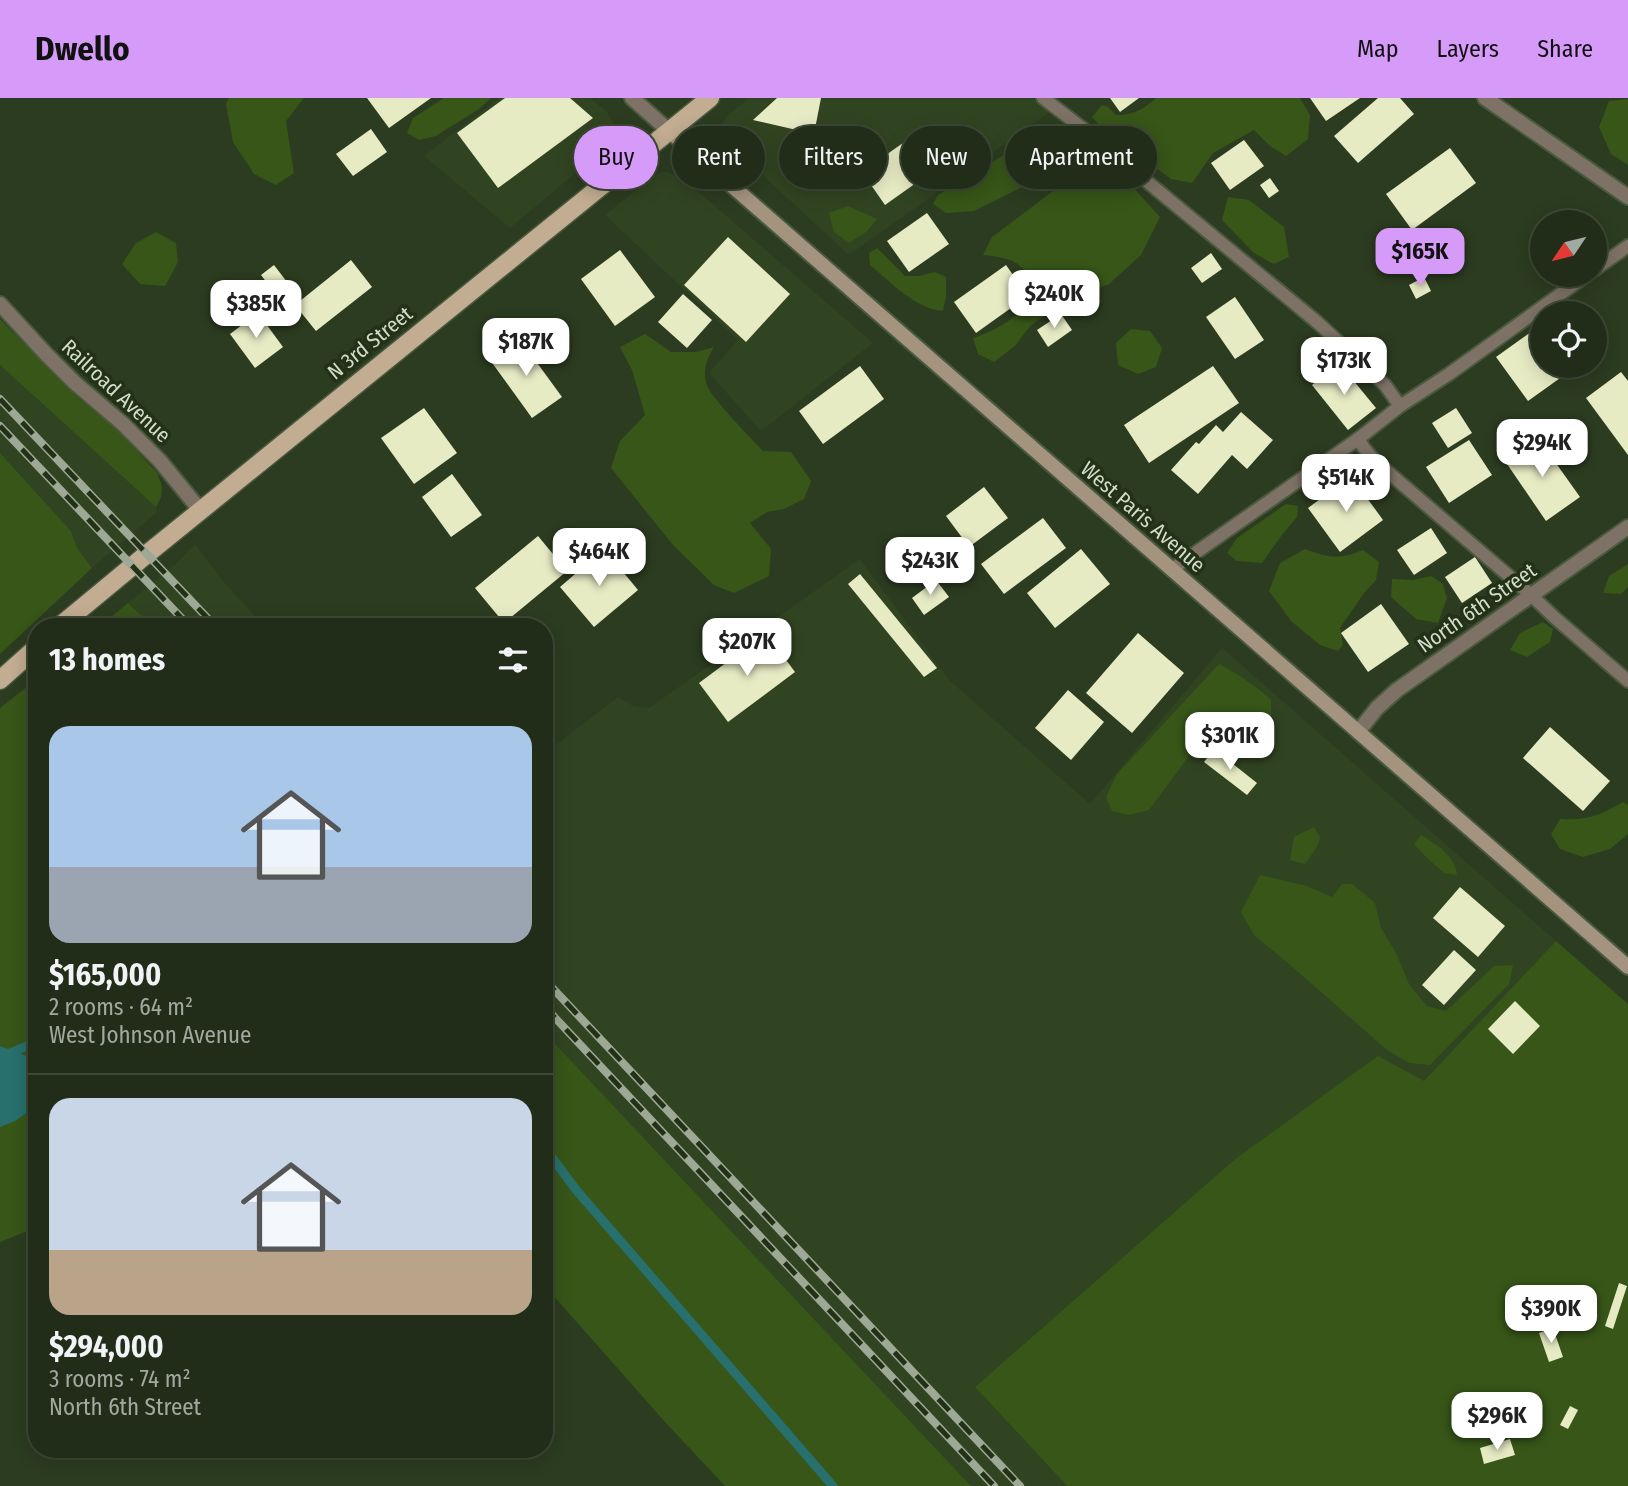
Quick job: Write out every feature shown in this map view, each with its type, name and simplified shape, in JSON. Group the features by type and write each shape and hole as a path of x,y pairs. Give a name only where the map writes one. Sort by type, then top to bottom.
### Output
{"main road":[{"name":"N 3rd Street","path":"70,618 710,98"},
{"name":"West Paris Avenue","path":"669,131 1628,967"},
{"path":"0,680 28,655"}],"street":[{"name":"West Paris Avenue","path":"632,98 669,131"},
{"path":"1485,98 1628,197"},
{"name":"Railroad Avenue","path":"0,304 75,383 123,424 160,461 200,510"},
{"name":"North 6th Street","path":"1358,732 1396,690 1628,527"}],"lane":[{"path":"1042,98 1091,135 1317,322 1385,385 1400,406"},
{"path":"1607,261 1628,246"},
{"path":"1171,570 1570,287"},
{"path":"1359,439 1374,460 1628,681"}],"shaded area":[{"path":"229,98 304,98 286,121 294,173 276,185 254,174 233,142 226,104"},
{"path":"444,98 491,98 479,109 436,136 419,140 407,133 413,118"},
{"path":"499,98 590,98 607,112 615,126 574,126 574,174 510,228 424,156"},
{"path":"749,98 1032,98 1051,111 1030,126 1005,126 1005,144 991,154 991,126 901,126 901,189 942,189 849,255 765,178 765,126 722,126 726,117"},
{"path":"1156,98 1300,98 1310,115 1308,139 1286,156 1270,146 1254,130 1213,153 1192,183 1171,179 1157,169 1157,126 1100,126 1092,117 1102,105 1116,115 1133,113"},
{"path":"1628,99 1628,165 1611,154 1599,127 1609,101"},
{"path":"1005,154 1005,189 1018,189 974,211 946,213 933,204 938,195 948,189 991,189 991,163"},
{"path":"658,174 672,174 672,189 695,189 873,343 761,431 709,373 738,340 605,215 637,189 658,189"},
{"path":"1056,189 1135,189 1160,217 1141,255 1109,284 1050,312 1030,326 1015,346 994,362 978,354 973,338 995,329 1017,315 1037,288 1016,263 983,255 992,237"},
{"path":"1228,197 1249,200 1284,227 1289,257 1274,264 1254,253 1222,220"},
{"path":"848,206 877,219 866,232 849,243 834,232 829,213"},
{"path":"156,232 176,243 178,262 165,286 140,284 122,264 136,243"},
{"path":"877,248 905,276 935,272 946,277 943,311 913,300 870,265 869,253"},
{"path":"0,319 77,397 118,430 158,474 162,487 156,507 0,365"},
{"path":"1131,329 1150,331 1162,348 1156,367 1138,374 1118,365 1116,343"},
{"path":"645,334 671,352 696,352 714,347 705,373 709,389 763,451 791,452 811,481 804,499 784,509 767,512 750,523 771,549 769,576 734,593 714,585 673,545 611,468 620,441 645,415 632,370 620,347"},
{"path":"0,365 156,507 157,512 92,568 77,548 71,531 0,453"},
{"path":"0,453 71,531 77,548 92,568 39,618 28,618 28,628 0,654"},
{"path":"1286,504 1298,506 1297,517 1262,563 1237,561 1227,553 1237,538"},
{"path":"195,544 222,580 257,618 144,618 128,603 179,561"},
{"path":"1305,549 1334,557 1363,550 1379,562 1376,580 1340,628 1343,645 1338,651 1320,645 1291,621 1269,591 1280,563"},
{"path":"860,559 949,680 1090,804 1222,648 1556,941 1424,1082 1234,1160 975,1387 1067,1486 971,1486 553,1042 553,747 618,697 633,706 649,708"},
{"path":"1628,564 1628,587 1621,594 1603,593 1609,576"},
{"path":"1431,576 1443,584 1447,598 1438,623 1416,619 1391,597 1392,579 1413,580"},
{"path":"128,603 144,618 110,618"},
{"path":"1543,622 1553,629 1550,642 1527,657 1510,650 1520,633"},
{"path":"1219,664 1259,689 1271,700 1271,715 1249,717 1218,728 1192,752 1149,810 1129,815 1112,811 1106,797 1117,774"},
{"path":"28,686 28,1231 0,1242 0,708"},
{"path":"1623,802 1628,805 1628,834 1610,849 1583,857 1560,849 1551,834 1560,819 1593,816"},
{"path":"1314,827 1320,837 1317,847 1305,864 1290,860 1294,837"},
{"path":"1421,835 1449,856 1457,875 1444,873 1414,844"},
{"path":"1260,875 1307,886 1332,897 1342,884 1352,884 1375,903 1381,928 1396,953 1409,984 1427,1006 1446,1011 1494,966 1513,965 1509,984 1430,1065 1409,1063 1387,1050 1254,935 1241,912"},
{"path":"1556,941 1628,1004 1628,1486 1067,1486 975,1387 1234,1160 1378,1056 1424,1081"},
{"path":"553,1042 971,1486 725,1486 553,1295"}],"water":[{"path":"0,1046 28,1057 28,1112 0,1127"}],"building":[{"path":"367,98 431,98 389,128"},
{"path":"505,98 570,98 593,118 582,126 574,126 574,132 498,188 457,133"},
{"path":"777,98 821,98 816,126 779,126 753,120"},
{"path":"1110,98 1139,98 1120,112"},
{"path":"1310,98 1360,98 1326,121"},
{"path":"1378,98 1400,98 1414,114 1358,163 1334,136"},
{"path":"371,129 387,152 353,176 336,154"},
{"path":"1244,140 1264,166 1230,190 1211,163"},
{"path":"901,144 901,189 908,189 885,205 874,189 887,189 887,154"},
{"path":"1450,148 1476,183 1412,230 1386,194"},
{"path":"1270,178 1279,191 1269,198 1260,185"},
{"path":"927,213 949,244 909,272 887,241"},
{"path":"728,237 790,294 746,342 684,285"},
{"path":"620,250 655,297 615,326 581,279"},
{"path":"1211,253 1222,269 1202,283 1191,268"},
{"path":"351,260 372,287 316,331 295,305"},
{"path":"274,265 290,286 277,296 261,275"},
{"path":"1006,265 1028,296 976,333 954,302"},
{"path":"1424,277 1431,291 1416,299 1409,285"},
{"path":"683,294 712,320 687,348 658,322"},
{"path":"1235,297 1264,340 1235,359 1206,317"},
{"path":"258,313 283,347 255,368 230,334"},
{"path":"1061,314 1072,330 1048,347 1037,330"},
{"path":"1530,333 1530,378 1560,378 1528,401 1496,357"},
{"path":"519,338 562,397 532,418 490,360"},
{"path":"1339,363 1376,408 1348,430 1312,385"},
{"path":"860,366 884,399 823,444 799,411"},
{"path":"1213,366 1239,403 1149,463 1124,425"},
{"path":"1621,372 1628,381 1628,455 1586,398"},
{"path":"424,408 457,453 414,484 381,438"},
{"path":"1456,408 1472,433 1448,448 1432,423"},
{"path":"1241,412 1273,440 1247,469 1232,455 1198,494 1171,470 1196,442 1199,444 1216,425 1223,432"},
{"path":"1538,438 1580,497 1546,521 1505,461"},
{"path":"1469,440 1492,475 1449,503 1426,467"},
{"path":"452,474 482,515 451,537 422,497"},
{"path":"1351,476 1383,520 1340,552 1308,508"},
{"path":"984,487 1008,518 969,547 946,516"},
{"path":"1043,518 1066,548 1004,594 981,564"},
{"path":"1431,528 1447,553 1414,575 1397,550"},
{"path":"538,536 567,571 510,618 500,618 475,588"},
{"path":"604,549 638,590 594,627 560,587"},
{"path":"1081,549 1110,584 1055,628 1027,593"},
{"path":"1475,557 1492,583 1462,603 1445,577"},
{"path":"860,574 937,668 924,677 848,584"},
{"path":"936,580 949,597 924,615 912,598"},
{"path":"1381,604 1409,644 1368,672 1341,633"},
{"path":"766,633 795,672 728,722 699,683"},
{"path":"1138,633 1184,673 1132,733 1086,693"},
{"path":"1068,690 1104,722 1071,760 1035,728"},
{"path":"1550,727 1610,781 1583,811 1523,758"},
{"path":"1214,749 1257,783 1247,795 1204,762"},
{"path":"1460,887 1505,926 1478,957 1433,918"},
{"path":"1454,950 1476,970 1444,1005 1422,985"},
{"path":"1515,1001 1540,1026 1513,1054 1488,1029"},
{"path":"1619,1283 1627,1286 1613,1329 1605,1326"},
{"path":"1559,1286 1586,1286 1586,1323 1559,1324"},
{"path":"1553,1328 1563,1357 1549,1362 1539,1333"},
{"path":"1570,1406 1578,1410 1568,1429 1560,1425"},
{"path":"1510,1439 1515,1455 1484,1464 1480,1448"}],"waterway":[{"path":"0,1057 28,1046"},
{"path":"553,1159 577,1191 833,1486"}],"railway":[{"path":"0,399 207,618"},
{"path":"0,426 181,618"},
{"path":"553,989 1020,1486"},
{"path":"553,1016 994,1486"}]}
